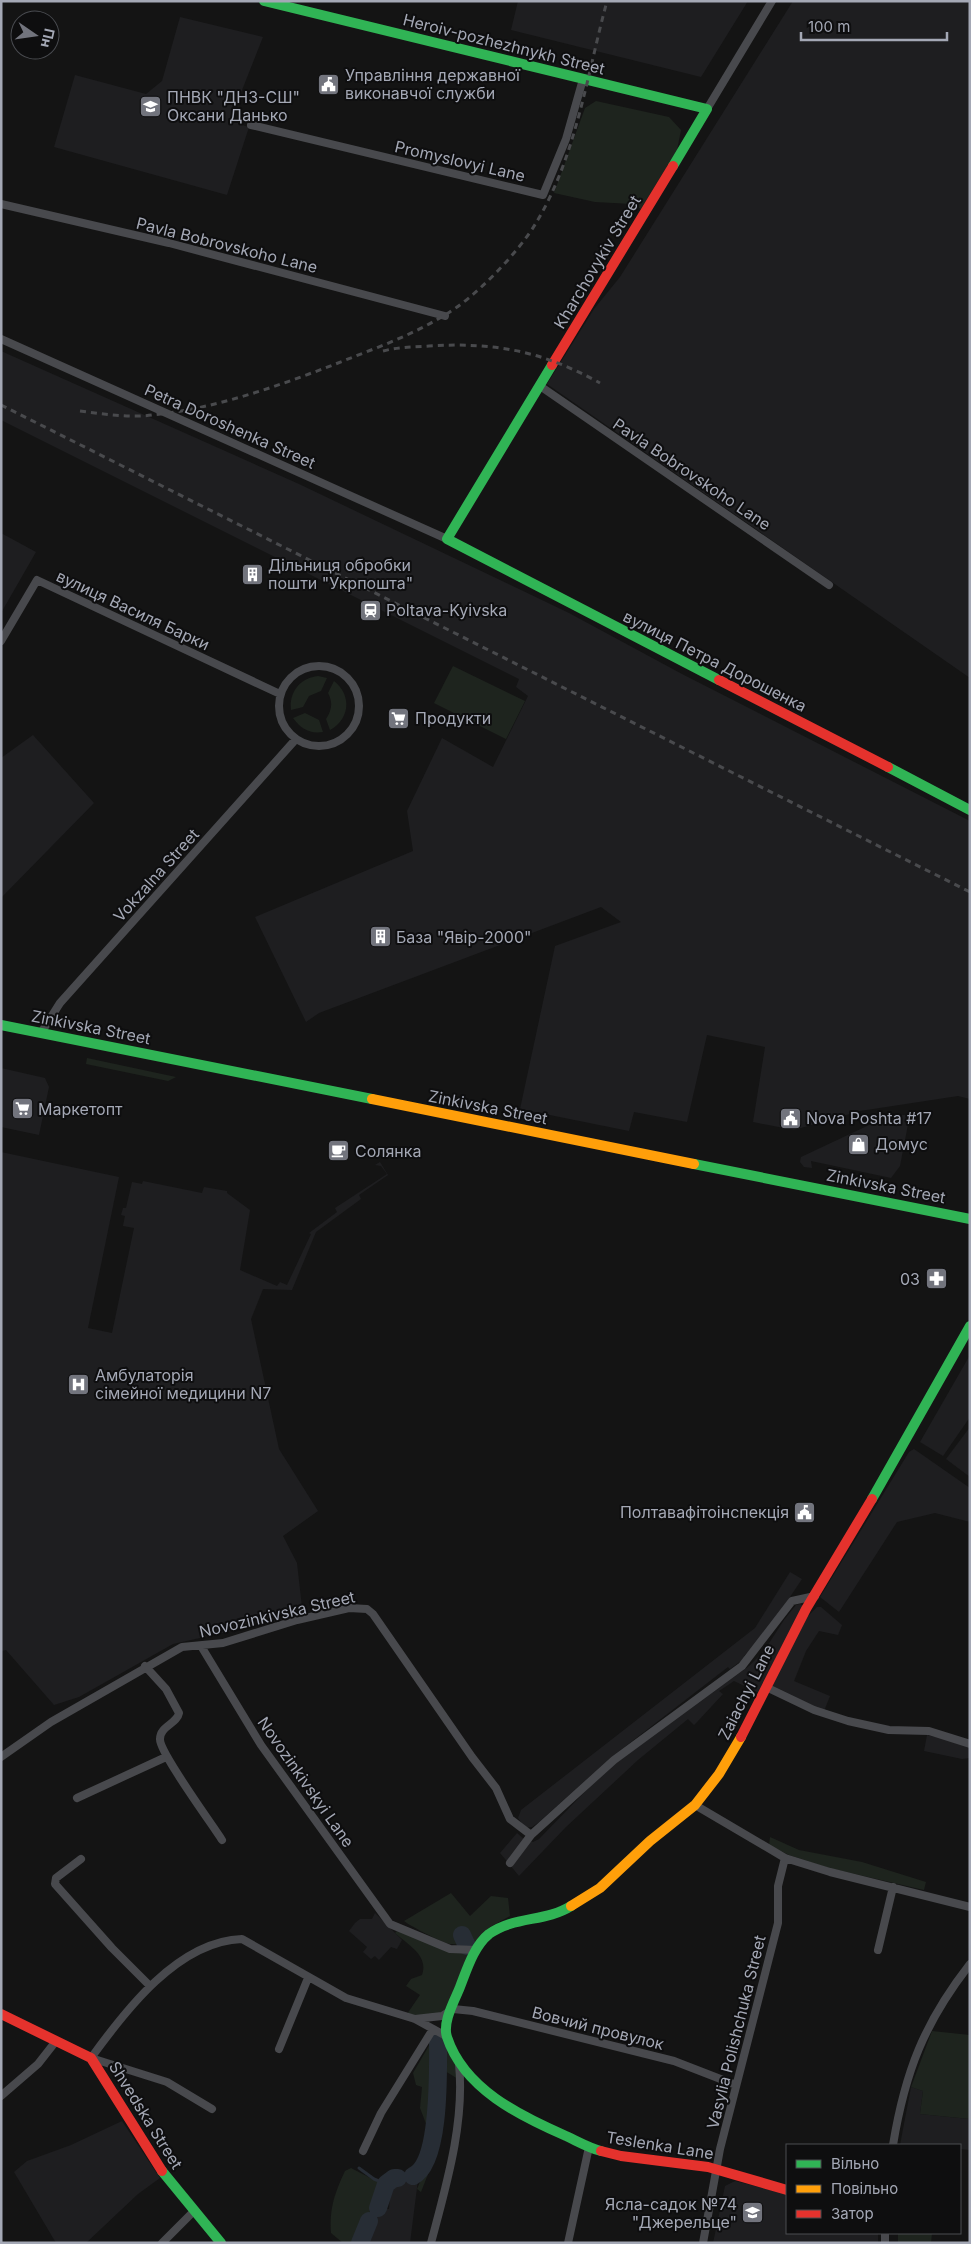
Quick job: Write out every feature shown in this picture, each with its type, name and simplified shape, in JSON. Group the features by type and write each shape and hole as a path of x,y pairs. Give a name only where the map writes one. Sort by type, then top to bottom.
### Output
{"street":[{"name":"Heroiv-pozhezhnykh Street","path":"264,1 707,109"},
{"name":"Kharchovykiv Street","path":"447,539 772,1"},
{"name":"Promyslovyi Lane","path":"251,125 542,195 566,139 582,78"},
{"name":"Pavla Bobrovskoho Lane","path":"1,204 169,243 445,316"},
{"name":"Petra Doroshenka Street","path":"1,339 447,539"},
{"name":"Pavla Bobrovskoho Lane","path":"540,386 829,585"},
{"name":"вулиця Петра Дорошенка","path":"447,539 970,810"},
{"name":"вулиця Василя Барки","path":"1,641 37,580 280,694"},
{"path":"318,665 330,667 343,673 357,692 358,716 352,729 340,740 321,746 308,745 296,739 287,731 280,719 278,707 280,694 285,683 305,667 318,665"},
{"name":"Vokzalna Street","path":"42,1033 60,1003 296,739"},
{"name":"Zinkivska Street","path":"1,1025 970,1219"},
{"name":"Zaiachyi Lane","path":"449,2011 476,1950 488,1935 506,1924 549,1916 581,1901 600,1888 650,1841 695,1804 719,1774 747,1729 794,1632 902,1448 970,1326"},
{"path":"510,1864 531,1835 614,1760 742,1666 792,1601 815,1596"},
{"name":"Novozinkivska Street","path":"1,1757 51,1722 182,1647 223,1643 297,1620 349,1608 367,1609 373,1614 472,1757 490,1778 510,1820 531,1835"},
{"name":"Novozinkivskyi Lane","path":"201,1646 261,1745 384,1916 396,1928 450,1949 476,1950"},
{"path":"146,1666 166,1689 179,1713 178,1717 166,1726 160,1735 160,1745 166,1757 222,1840"},
{"path":"766,1687 814,1710 848,1721 882,1729 929,1731 970,1744"},
{"path":"77,1798 166,1757"},
{"path":"695,1804 785,1858 830,1872 970,1906"},
{"name":"Vasylia Polishchuka Street","path":"703,2243 717,2168 736,2085 778,1923 778,1886 785,1858"},
{"path":"81,1859 56,1878 55,1884 150,1986"},
{"path":"878,1950 893,1887"},
{"path":"212,2109 166,2082 91,2058 150,1986 193,1955 235,1939 246,1941 308,1978 352,2001 415,2018 446,2036 449,2011"},
{"path":"893,2144 902,2102 919,2046 937,2009 970,1964"},
{"path":"279,2049 308,1978"},
{"name":"Вовчий провулок","path":"415,2018 442,2016 449,2011 472,2011 674,2061 736,2085"},
{"name":"Shvedska Street","path":"1,2014 91,2058 109,2084 154,2161 221,2243"},
{"path":"363,2151 381,2114 433,2029"},
{"name":"Teslenka Lane","path":"446,2036 459,2064 487,2092 517,2113 589,2147 622,2156 717,2168 786,2190"},
{"path":"1,2096 38,2064 56,2041"},
{"path":"431,2243 456,2131 461,2094 459,2064"},
{"path":"568,2243 589,2147"},
{"path":"162,2243 194,2212"}],"shaded area":[{"path":"518,1 748,1 701,77 511,30"},
{"path":"793,1 970,1 970,678 547,384 594,309 620,277"},
{"name":"ПНВК \"ДНЗ-СШ\" Оксани Данько","path":"180,17 263,37 231,118 238,120 238,124 249,127 227,195 54,147 75,75 146,94 162,81"},
{"path":"596,101 669,117 681,130 677,150 641,209 632,204 595,202 554,193 585,108"},
{"path":"1,351 299,484 569,613 682,674 970,821 970,1099 958,1096 860,1111 794,1130 753,1122 765,1047 707,1035 687,1122 634,1112 629,1131 520,1109 555,946 621,922 601,907 319,1013 306,1022 255,917 413,851 407,811 442,738 493,767 528,696 516,687 519,679 1,420"},
{"path":"1,533 36,552 1,613"},
{"path":"453,666 525,701 506,739 434,703"},
{"path":"318,676 327,678 321,691 309,696 303,707 291,710 292,697 297,687 306,680"},
{"path":"334,681 344,693 346,707 342,720 330,730 326,719 331,706 328,693"},
{"path":"305,713 319,720 323,732 306,730 293,718"},
{"path":"33,735 94,803 1,898 1,758"},
{"path":"87,1058 176,1077 168,1081 86,1064"},
{"name":"Маркетопт","path":"1,1068 45,1078 49,1087 39,1135 1,1127"},
{"path":"910,1114 900,1166 891,1178 811,1161 812,1168 804,1167 800,1162 801,1157 884,1118"},
{"path":"1,1152 119,1177 88,1328 112,1333 134,1228 123,1226 125,1216 121,1215 123,1208 126,1208 132,1182 142,1184 143,1181 202,1193 204,1187 227,1191 227,1193 250,1210 240,1270 277,1286 280,1282 287,1285 311,1234 309,1233 337,1212 335,1208 387,1174 381,1166 375,1165 380,1162 388,1175 359,1195 361,1199 316,1232 292,1290 263,1289 251,1319 279,1449 318,1511 283,1536 297,1563 302,1607 305,1607 307,1614 173,1644 79,1697 54,1705 6,1650 1,1651"},
{"path":"970,1355 970,1417 943,1456 920,1442"},
{"path":"970,1427 970,1477 946,1459"},
{"path":"914,1449 970,1488 970,1522 935,1513 897,1522 839,1612 820,1597 909,1452"},
{"path":"790,1572 802,1579 766,1633 744,1656 745,1658 730,1669 728,1667 613,1756 539,1822 532,1827 525,1828 518,1818 521,1810 755,1628"},
{"path":"800,1604 805,1607 759,1693 734,1681 719,1691 723,1694 694,1725 688,1719 638,1760 566,1827 519,1876 500,1853 517,1833 524,1839 533,1842 539,1839 605,1771 749,1666 764,1651 796,1605"},
{"path":"817,1607 821,1607 842,1625 838,1635 819,1631 806,1651 794,1681 830,1696 824,1711 771,1685 808,1616"},
{"path":"927,1735 970,1745 970,1758 962,1759 924,1751"},
{"path":"770,1837 799,1850 862,1862 926,1882 924,1890 829,1868 789,1855 769,1845"},
{"path":"451,1893 470,1916 491,1896 508,1898 510,1916 490,1927 474,1944 446,1943 404,1921"},
{"path":"375,1913 402,1940 397,1949 391,1947 379,1960 375,1956 371,1959 363,1952 367,1947 349,1931 360,1919 372,1919"},
{"path":"397,1931 469,1952 445,2012 421,2016 407,2014 420,1995 406,1986 411,1979 422,1975 423,1962 416,1951 395,1933"},
{"path":"932,2031 970,2035 970,2119 920,2114 923,2091 911,2087"},
{"path":"434,2037 444,2045 451,2055 456,2066 458,2079 445,2071 441,2083 432,2164 421,2192 417,2189 422,2177 419,2168 428,2140 428,2129 420,2108 422,2087 416,2085 413,2073"},
{"path":"911,2087 923,2091 920,2114 970,2119 970,2150 961,2149 961,2144 900,2144"},
{"path":"122,2121 160,2178 138,2194 86,2243 56,2243 14,2172 27,2161 71,2145"},
{"path":"351,2168 380,2183 386,2180 390,2183 385,2201 381,2206 370,2208 367,2243 343,2243 331,2233 332,2208 336,2194 345,2171"},
{"path":"399,2172 412,2172 412,2178 418,2180 410,2243 368,2243 370,2209 389,2209 391,2180 399,2181"},
{"name":"Ясла-садок №74 \"Джерельце\"","path":"735,2181 786,2194 786,2234 878,2234 878,2243 713,2243 725,2186"},
{"path":"898,2234 932,2234 931,2243 898,2243"}],"waterway":[{"path":"462,1935 467,1946"},
{"path":"413,2176 422,2168 429,2153 433,2135 436,2114 438,2040"},
{"path":"359,2168 374,2179 386,2184"},
{"path":"378,2208 386,2184 394,2178 398,2178"},
{"path":"360,2243 369,2221"}],"railway":[{"path":"80,411 143,416 198,408 244,396 311,373 403,337 430,324 468,299 518,248 536,223 550,198 571,143 607,1"},
{"path":"383,351 406,347 453,345 518,351 558,363 600,383"},
{"path":"1,405 970,892"}],"traffic: fast":[{"path":"264,1 707,109 673,166"},
{"path":"552,365 447,539 719,680"},
{"path":"888,767 970,810"},
{"path":"1,1025 372,1099"},
{"path":"694,1164 970,1219"},
{"path":"872,1499 970,1326"},
{"path":"571,1906 551,1915 509,1924 489,1934 479,1945 468,1965 450,2011 446,2031 455,2055 466,2072 480,2086 513,2110 601,2151"},
{"path":"162,2171 221,2243"}],"traffic: slow":[{"path":"372,1099 694,1164"},
{"path":"571,1906 600,1888 650,1841 695,1805 719,1774 741,1737"}],"traffic: jam":[{"path":"552,365 673,166"},
{"path":"719,680 888,767"},
{"path":"741,1737 806,1609 872,1499"},
{"path":"1,2014 91,2058 162,2171"},
{"path":"601,2151 621,2156 708,2167 786,2190"}],"place":[{"name":"Управління державної виконавчої служби","path":"329,84"},
{"name":"ПНВК \"ДНЗ-СШ\" Оксани Данько","path":"151,106"},
{"name":"Дільниця обробки пошти \"Укрпошта\"","path":"252,574"},
{"name":"Poltava-Kyivska","path":"370,610"},
{"name":"Продукти","path":"399,718"},
{"name":"База \"Явір-2000\"","path":"380,937"},
{"name":"Маркетопт","path":"22,1109"},
{"name":"Nova Poshta #17","path":"790,1118"},
{"name":"Домус","path":"859,1144"},
{"name":"Солянка","path":"339,1151"},
{"name":"03","path":"936,1279"},
{"name":"Амбулаторія сімейної медицини N7","path":"79,1384"},
{"name":"Полтавафітоінспекція","path":"805,1512"},
{"name":"Ясла-садок №74 \"Джерельце\"","path":"753,2213"}]}
